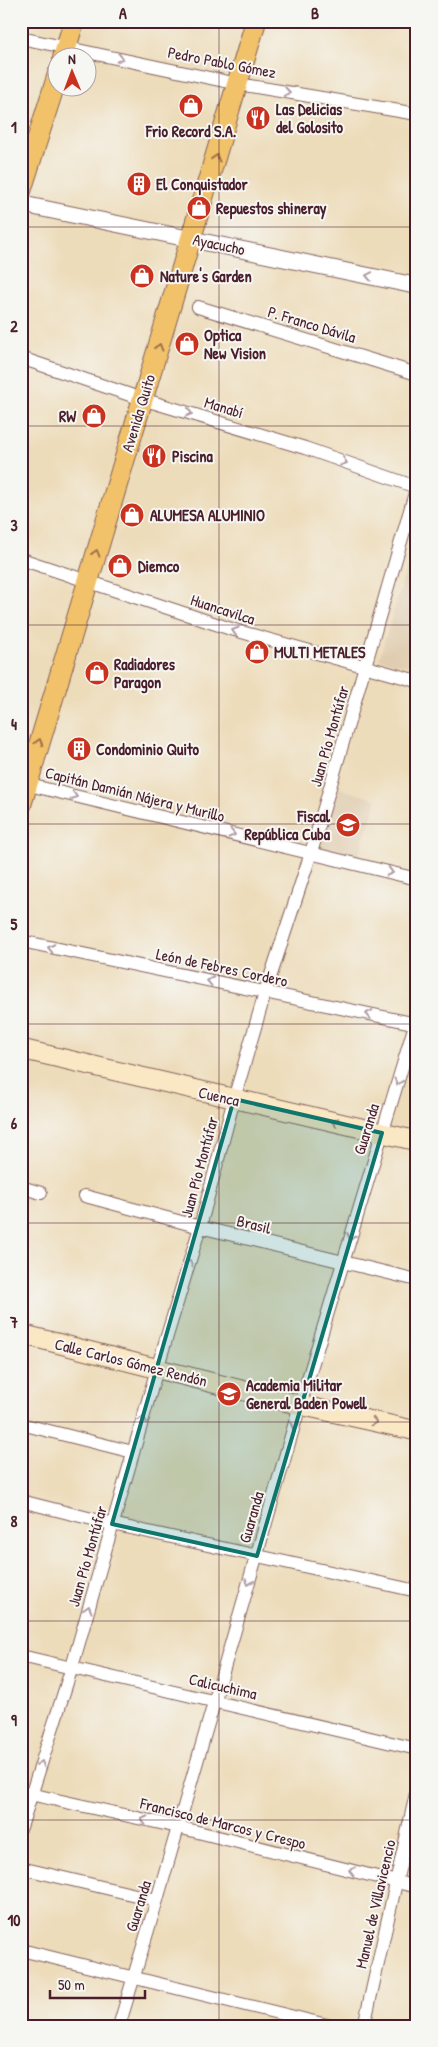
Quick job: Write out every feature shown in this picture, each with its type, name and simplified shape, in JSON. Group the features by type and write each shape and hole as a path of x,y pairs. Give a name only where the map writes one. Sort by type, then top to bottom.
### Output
{"main road":[{"path":"65,48 74,21"},
{"name":"Avenida Quito","path":"21,805 24,784 192,238 256,21"},
{"path":"21,191 50,98"},
{"name":"Cuenca","path":"21,1049 417,1141"},
{"name":"Calle Carlos Gómez Rendón","path":"21,1334 300,1405 417,1431"}],"street":[{"name":"Pedro Pablo Gómez","path":"21,38 52,48"},
{"name":"Pedro Pablo Gómez","path":"98,58 417,114"},
{"name":"Ayacucho","path":"21,204 417,286"},
{"name":"P. Franco Dávila","path":"198,306 417,374"},
{"name":"Manabí","path":"21,358 142,399 305,448 417,487"},
{"name":"Juan Pío Montúfar","path":"21,1828 26,1794 72,1667 157,1369 200,1227 265,992 311,853 417,487"},
{"name":"Huancavilca","path":"21,559 230,629 417,681"},
{"name":"Capitán Damián Nájera y Murillo","path":"24,784 417,879"},
{"name":"León de Febres Cordero","path":"21,941 416,1022"},
{"name":"Guaranda","path":"119,2026 300,1405 416,1022"},
{"path":"21,1187 41,1193"},
{"name":"Brasil","path":"85,1196 200,1227 417,1280"},
{"path":"21,1424 133,1452"},
{"path":"21,1501 112,1524 417,1591"},
{"name":"Calicuchima","path":"21,1656 417,1749"},
{"name":"Manuel de Villavicencio","path":"364,2026 417,1789"},
{"name":"Francisco de Marcos y Crespo","path":"26,1794 178,1828 417,1887"},
{"path":"21,1868 157,1900"},
{"path":"21,1950 331,2026"}],"highlighted area":[{"path":"234,1099 382,1133 257,1556 112,1524"}],"shaded area":[{"path":"409,561 417,564 417,669 379,659"},
{"name":"Fiscal República Cuba","path":"338,788 377,800 357,860 319,850"}],"place":[{"name":"Frio Record S.A.","path":"191,106"},
{"name":"Las Delicias del Golosito","path":"258,118"},
{"name":"El Conquistador","path":"139,184"},
{"name":"Repuestos shineray","path":"199,208"},
{"name":"Nature's Garden","path":"142,276"},
{"name":"Optica New Vision","path":"187,344"},
{"name":"RW","path":"94,416"},
{"name":"Piscina","path":"154,456"},
{"name":"ALUMESA ALUMINIO","path":"132,515"},
{"name":"Diemco","path":"120,566"},
{"name":"MULTI METALES","path":"257,652"},
{"name":"Radiadores Paragon","path":"97,673"},
{"name":"Condominio Quito","path":"79,749"},
{"name":"Fiscal República Cuba","path":"348,825"},
{"name":"Academia Militar General Baden Powell","path":"229,1394"}]}
